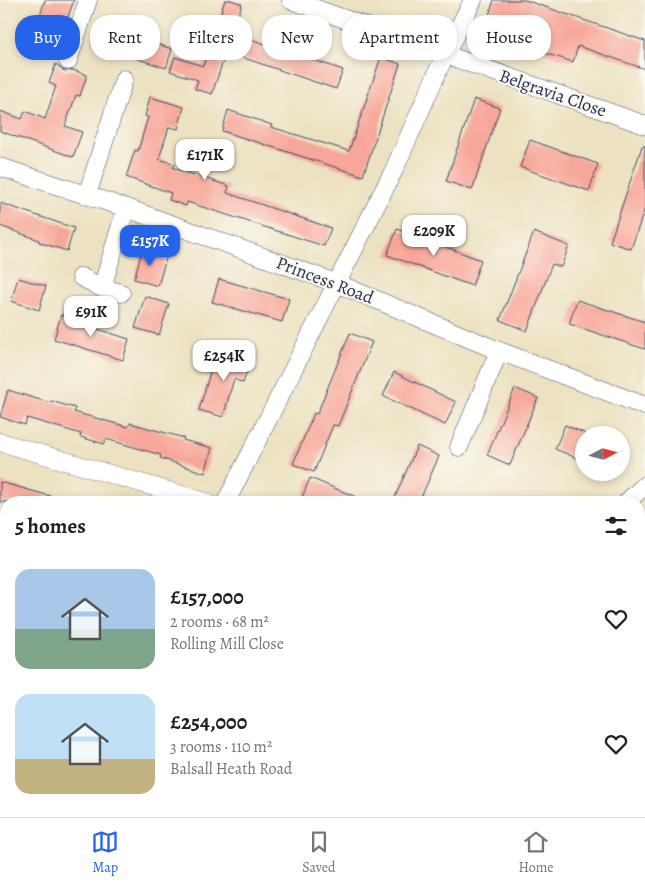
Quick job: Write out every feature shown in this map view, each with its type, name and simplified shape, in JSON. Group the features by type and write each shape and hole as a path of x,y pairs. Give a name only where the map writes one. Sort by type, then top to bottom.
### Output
{"street":[{"path":"68,61 88,0"},
{"name":"Belgravia Close","path":"291,0 342,18"},
{"path":"457,31 473,0"},
{"name":"Belgravia Close","path":"457,59 645,125"},
{"path":"229,496 394,170 443,60"},
{"path":"87,195 124,79"},
{"name":"Princess Road","path":"0,168 126,208 336,283 499,352 645,406"},
{"path":"102,288 126,208"},
{"path":"81,277 102,288 121,293"},
{"path":"459,448 499,352"},
{"path":"0,442 185,496"},
{"path":"633,496 645,485"}],"building":[{"path":"45,0 74,0 69,15 40,15"},
{"path":"225,0 242,4 238,15 220,15"},
{"path":"494,0 525,0 645,41 645,69 578,46 573,62 551,55 551,15 489,15"},
{"path":"252,40 262,43 262,60 313,60 343,70 336,89 250,60 252,60"},
{"path":"160,45 170,48 166,68 141,60 160,60"},
{"path":"174,60 184,60 203,66 205,60 223,60 212,94 195,89 198,80 170,71"},
{"path":"380,60 389,60 400,64 363,176 222,131 228,110 272,125 271,127 349,151"},
{"path":"56,64 64,71 73,70 87,75 80,96 76,95 65,126 82,132 73,157 0,131 0,111 22,119 25,111 45,119 56,86 49,83"},
{"path":"150,97 184,107 178,129 169,127 159,159 175,164 173,168 229,186 227,193 331,228 324,246 187,202 186,206 169,200 171,193 126,177 135,150 138,151 148,117 145,116"},
{"path":"474,99 500,108 472,190 446,181"},
{"path":"530,140 598,164 589,191 520,167"},
{"path":"642,146 645,146 645,208 631,249 610,242"},
{"path":"0,203 74,228 67,251 0,226"},
{"path":"397,229 481,260 472,286 387,255"},
{"path":"534,232 569,246 561,267 552,264 527,331 500,320"},
{"path":"143,248 167,255 158,286 134,279"},
{"path":"18,278 46,286 39,310 11,301"},
{"path":"219,279 289,299 282,322 212,302"},
{"path":"145,296 169,304 159,335 135,328"},
{"path":"577,300 645,322 645,349 569,324"},
{"path":"61,315 89,323 88,326 129,339 123,360 54,339"},
{"path":"350,333 372,342 338,426 333,425 314,472 293,464 314,413 317,414"},
{"path":"228,349 252,357 243,383 234,379 223,417 199,410 214,359 224,362"},
{"path":"394,372 456,402 445,425 383,396"},
{"path":"515,388 538,398 510,465 487,455"},
{"path":"8,390 50,403 51,401 75,408 74,412 128,427 130,423 212,448 205,473 160,458 161,455 106,439 104,444 80,437 81,434 27,418 25,425 0,417"},
{"path":"565,425 575,429 575,457 555,449"},
{"path":"417,446 439,456 422,496 396,496"},
{"path":"310,478 354,496 302,496"},
{"path":"0,482 51,496 0,496"}]}
